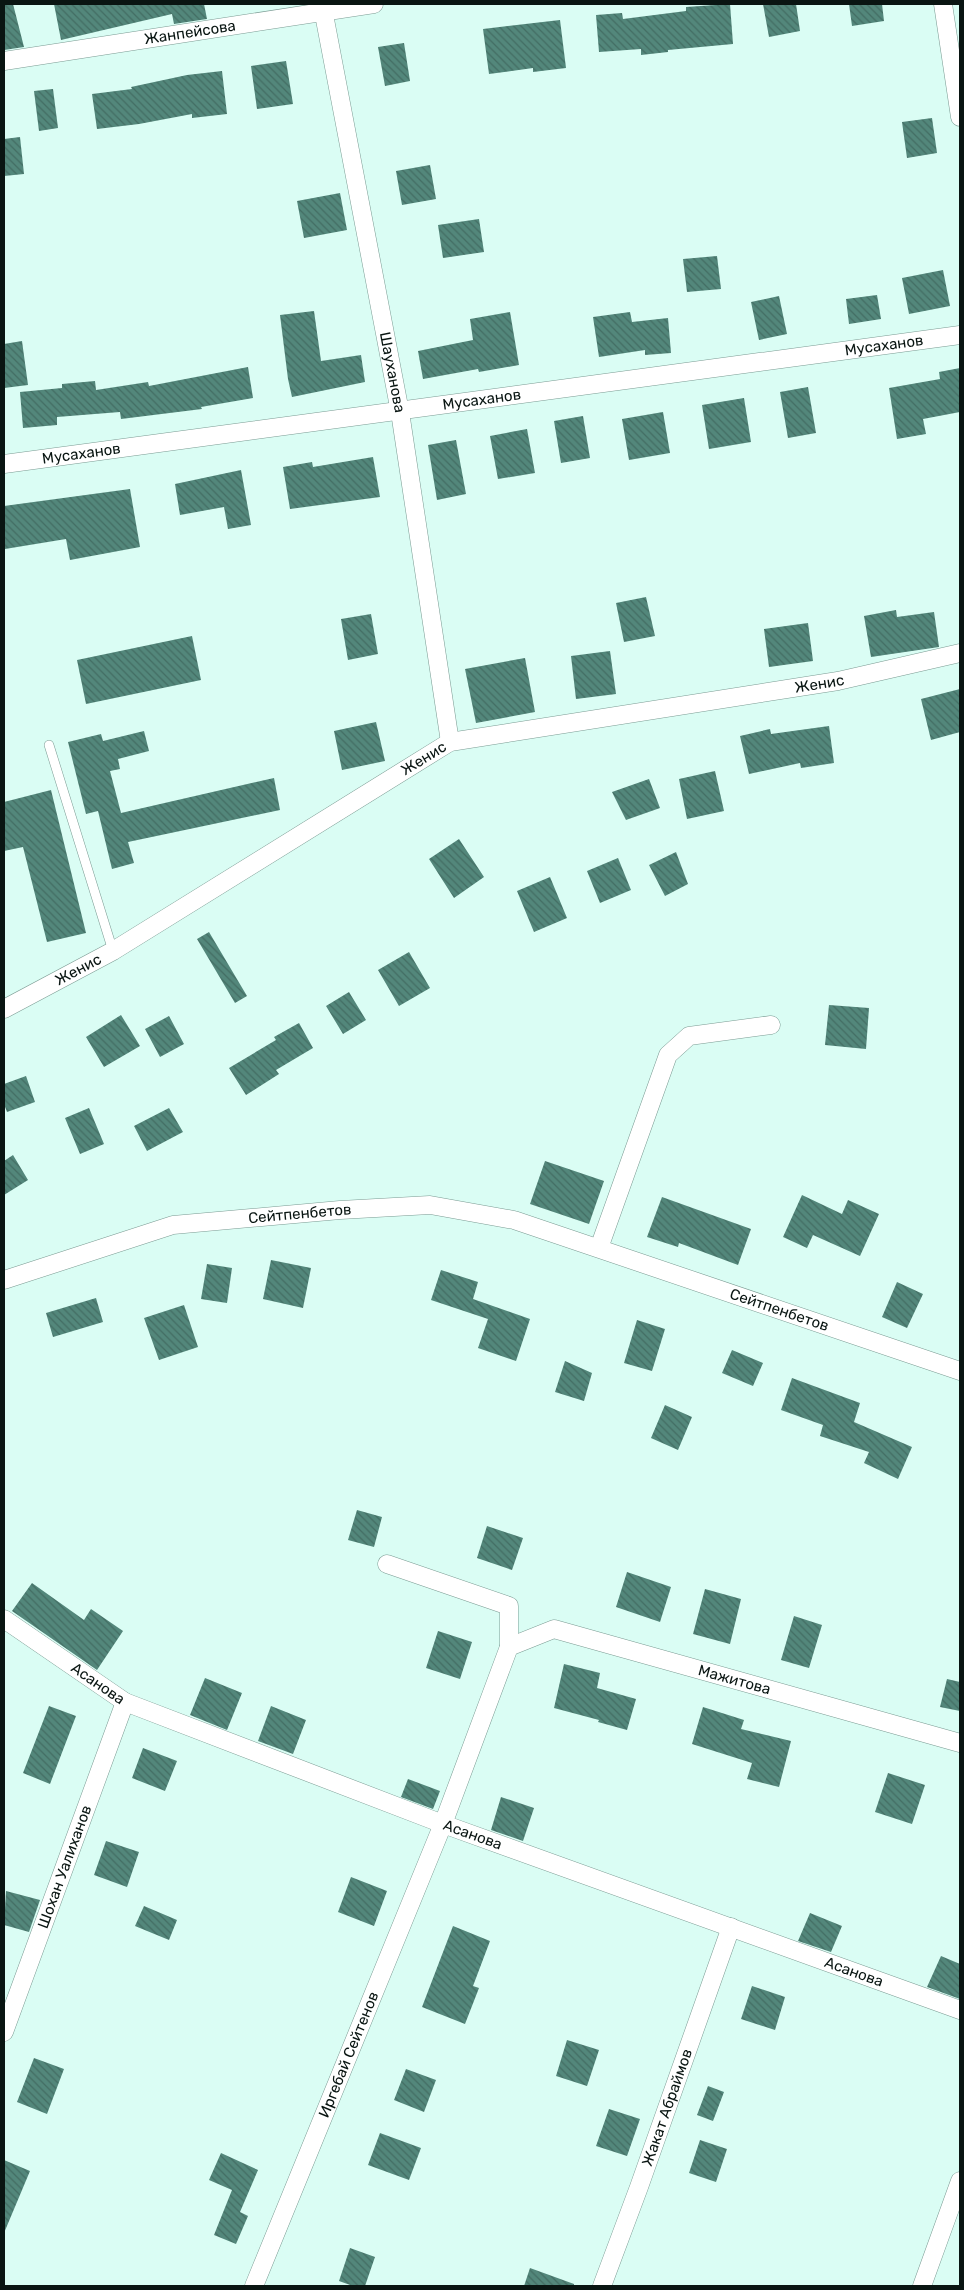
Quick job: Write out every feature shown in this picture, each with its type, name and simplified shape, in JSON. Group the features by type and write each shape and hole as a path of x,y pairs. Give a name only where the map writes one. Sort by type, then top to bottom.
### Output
{"street":[{"name":"Жанпейсова","path":"4,61 322,7 374,4"},
{"path":"943,4 960,117"},
{"name":"Шауханова","path":"322,7 400,412 450,742"},
{"name":"Мусаханов","path":"4,464 960,335"},
{"name":"Женис","path":"4,1009 113,952 450,742 838,681 960,653"},
{"path":"599,1248 668,1055 689,1036 771,1025"},
{"name":"Сейтпенбетов","path":"4,1280 174,1225 349,1209 430,1205 514,1220 960,1371"},
{"path":"387,1564 508,1606 510,1647 443,1824"},
{"name":"Асанова","path":"4,1619 125,1702 443,1824 960,2010"},
{"name":"Мажитова","path":"510,1647 554,1629 960,1743"},
{"name":"Шохан Уалиханов","path":"4,2032 125,1702"},
{"name":"Иргебай Сейтенов","path":"254,2286 443,1824"},
{"name":"Жакат Абраймов","path":"602,2286 731,1927"},
{"path":"922,2286 960,2181"}],"lane":[{"path":"49,745 113,952"}],"building":[{"path":"4,4 13,4 24,47 4,50"},
{"path":"54,4 204,4 207,19 174,24 172,14 61,40"},
{"path":"730,4 733,44 668,50 668,52 641,55 641,49 599,52 596,15 622,13 623,19 686,11 686,7"},
{"path":"763,4 796,4 800,31 769,37"},
{"path":"849,4 882,4 884,21 852,26"},
{"path":"560,20 566,68 533,72 533,68 489,74 483,29"},
{"path":"404,43 410,81 385,86 378,47"},
{"path":"286,61 293,104 257,109 251,66"},
{"path":"222,71 227,114 192,118 192,114 139,124 97,129 92,94 132,89 131,87 187,75"},
{"path":"53,89 58,128 39,131 34,91"},
{"path":"932,118 937,153 907,158 902,122"},
{"path":"20,137 24,174 4,176 4,139"},
{"path":"430,165 436,199 402,205 396,171"},
{"path":"340,193 347,230 304,238 297,201"},
{"path":"479,219 484,252 443,258 438,225"},
{"path":"717,256 721,289 687,292 683,259"},
{"path":"943,270 950,306 909,314 902,278"},
{"path":"877,295 881,319 849,324 846,299"},
{"path":"779,296 787,334 759,340 751,302"},
{"path":"314,311 321,361 361,355 365,382 292,397 280,315"},
{"path":"510,312 519,365 479,372 478,369 423,379 418,351 473,340 470,319"},
{"path":"630,312 632,322 668,318 671,353 645,355 645,350 599,357 593,317"},
{"path":"22,341 28,385 4,388 4,344"},
{"path":"248,367 253,398 201,407 202,409 121,419 120,412 57,417 57,425 23,428 20,392 62,388 62,384 95,381 96,390 148,382 149,386"},
{"path":"960,368 960,412 923,419 926,434 897,439 889,388 940,379 939,372"},
{"path":"808,387 816,433 788,438 780,392"},
{"path":"744,398 751,442 709,449 702,405"},
{"path":"663,412 670,453 629,460 622,419"},
{"path":"583,416 590,458 561,463 554,421"},
{"path":"527,429 535,473 498,479 490,436"},
{"path":"456,440 466,494 437,500 428,445"},
{"path":"373,457 380,497 290,509 283,467 312,462 313,467"},
{"path":"241,470 251,525 228,529 224,507 180,515 175,484"},
{"path":"130,489 140,547 70,560 66,539 5,549 4,506"},
{"path":"646,597 655,636 624,642 616,603"},
{"path":"896,610 897,617 934,612 939,647 871,657 864,616"},
{"path":"371,614 378,654 348,660 341,619"},
{"path":"808,623 813,661 769,667 764,629"},
{"path":"192,636 201,680 86,704 77,660"},
{"path":"610,651 616,694 576,699 571,656"},
{"path":"525,658 535,712 476,723 465,669"},
{"path":"960,689 960,732 931,740 921,699"},
{"path":"376,722 385,761 342,770 334,731"},
{"path":"829,726 834,763 801,768 800,763 749,774 740,736 770,729 771,734"},
{"path":"144,731 149,751 118,759 120,769 110,771 121,813 274,778 280,810 128,842 134,863 112,869 98,811 86,814 68,742 101,734 103,741"},
{"path":"715,771 724,811 687,819 679,779"},
{"path":"649,779 660,808 626,820 612,792"},
{"path":"51,790 86,933 47,942 23,847 4,851 4,802"},
{"path":"459,839 484,877 454,898 429,859"},
{"path":"676,852 688,884 665,896 649,865"},
{"path":"618,858 631,890 600,903 587,871"},
{"path":"550,877 567,918 534,932 517,891"},
{"path":"209,932 247,996 235,1003 197,939"},
{"path":"409,952 430,988 399,1006 378,970"},
{"path":"349,992 366,1020 343,1034 326,1006"},
{"path":"829,1005 869,1008 866,1049 825,1045"},
{"path":"121,1015 140,1046 104,1067 86,1037"},
{"path":"169,1016 184,1044 160,1057 145,1029"},
{"path":"299,1023 313,1048 276,1070 279,1074 246,1095 229,1068 276,1040 274,1037"},
{"path":"26,1076 35,1102 7,1112 4,1104 4,1084"},
{"path":"89,1108 104,1144 80,1154 65,1118"},
{"path":"169,1108 183,1132 147,1151 134,1126"},
{"path":"13,1155 28,1180 4,1195 4,1161"},
{"path":"545,1161 604,1181 589,1224 530,1204"},
{"path":"802,1195 842,1214 848,1200 879,1214 860,1256 813,1235 807,1248 783,1237"},
{"path":"662,1197 751,1229 738,1265 679,1243 678,1247 647,1237"},
{"path":"271,1260 311,1268 303,1308 263,1299"},
{"path":"207,1264 232,1268 227,1303 201,1299"},
{"path":"441,1270 478,1282 473,1299 530,1319 516,1361 478,1348 488,1319 431,1300"},
{"path":"897,1282 923,1294 907,1328 882,1317"},
{"path":"96,1298 103,1322 53,1337 46,1313"},
{"path":"184,1305 198,1347 159,1360 144,1318"},
{"path":"637,1320 665,1329 652,1371 624,1363"},
{"path":"732,1350 763,1363 753,1386 722,1373"},
{"path":"565,1361 592,1373 584,1401 555,1392"},
{"path":"792,1378 860,1403 854,1422 912,1447 898,1479 864,1463 869,1452 820,1436 823,1425 781,1410"},
{"path":"665,1405 692,1417 678,1450 651,1438"},
{"path":"357,1510 382,1517 374,1547 348,1540"},
{"path":"487,1526 523,1538 512,1570 477,1558"},
{"path":"627,1572 671,1587 660,1622 616,1607"},
{"path":"32,1583 84,1620 91,1609 123,1631 97,1670 12,1611"},
{"path":"705,1589 741,1599 730,1644 693,1634"},
{"path":"794,1616 822,1625 809,1668 781,1660"},
{"path":"438,1631 472,1642 460,1679 426,1668"},
{"path":"564,1664 600,1673 597,1688 636,1699 627,1730 554,1708"},
{"path":"205,1678 242,1693 227,1730 190,1715"},
{"path":"947,1679 960,1682 960,1711 940,1707"},
{"path":"49,1706 76,1716 50,1784 23,1773"},
{"path":"271,1706 306,1720 293,1754 258,1741"},
{"path":"703,1707 744,1720 741,1729 791,1741 779,1787 747,1779 752,1763 692,1744"},
{"path":"143,1748 177,1761 165,1791 132,1778"},
{"path":"888,1773 925,1785 912,1824 875,1812"},
{"path":"408,1779 440,1791 433,1809 401,1797"},
{"path":"501,1797 534,1808 523,1841 491,1830"},
{"path":"106,1841 139,1852 127,1887 94,1875"},
{"path":"351,1877 387,1891 374,1926 338,1912"},
{"path":"6,1891 40,1900 29,1932 4,1925"},
{"path":"144,1906 177,1920 169,1940 135,1926"},
{"path":"810,1913 842,1926 831,1952 798,1941"},
{"path":"453,1926 490,1941 473,1986 479,1988 465,2024 422,2007"},
{"path":"941,1956 960,1964 960,1999 927,1987"},
{"path":"752,1986 785,1997 775,2030 741,2019"},
{"path":"567,2040 599,2050 587,2086 556,2076"},
{"path":"34,2058 64,2069 47,2114 17,2102"},
{"path":"406,2069 436,2080 424,2112 394,2100"},
{"path":"708,2086 724,2092 713,2121 697,2115"},
{"path":"609,2109 640,2119 627,2156 596,2146"},
{"path":"380,2133 421,2148 409,2180 368,2165"},
{"path":"700,2140 727,2149 716,2182 689,2173"},
{"path":"221,2153 258,2170 240,2212 248,2216 236,2244 214,2235 232,2190 209,2180"},
{"path":"4,2160 30,2171 4,2233"},
{"path":"350,2248 375,2257 365,2286 353,2286 339,2281"},
{"path":"530,2268 574,2284 574,2286 524,2286"}]}
